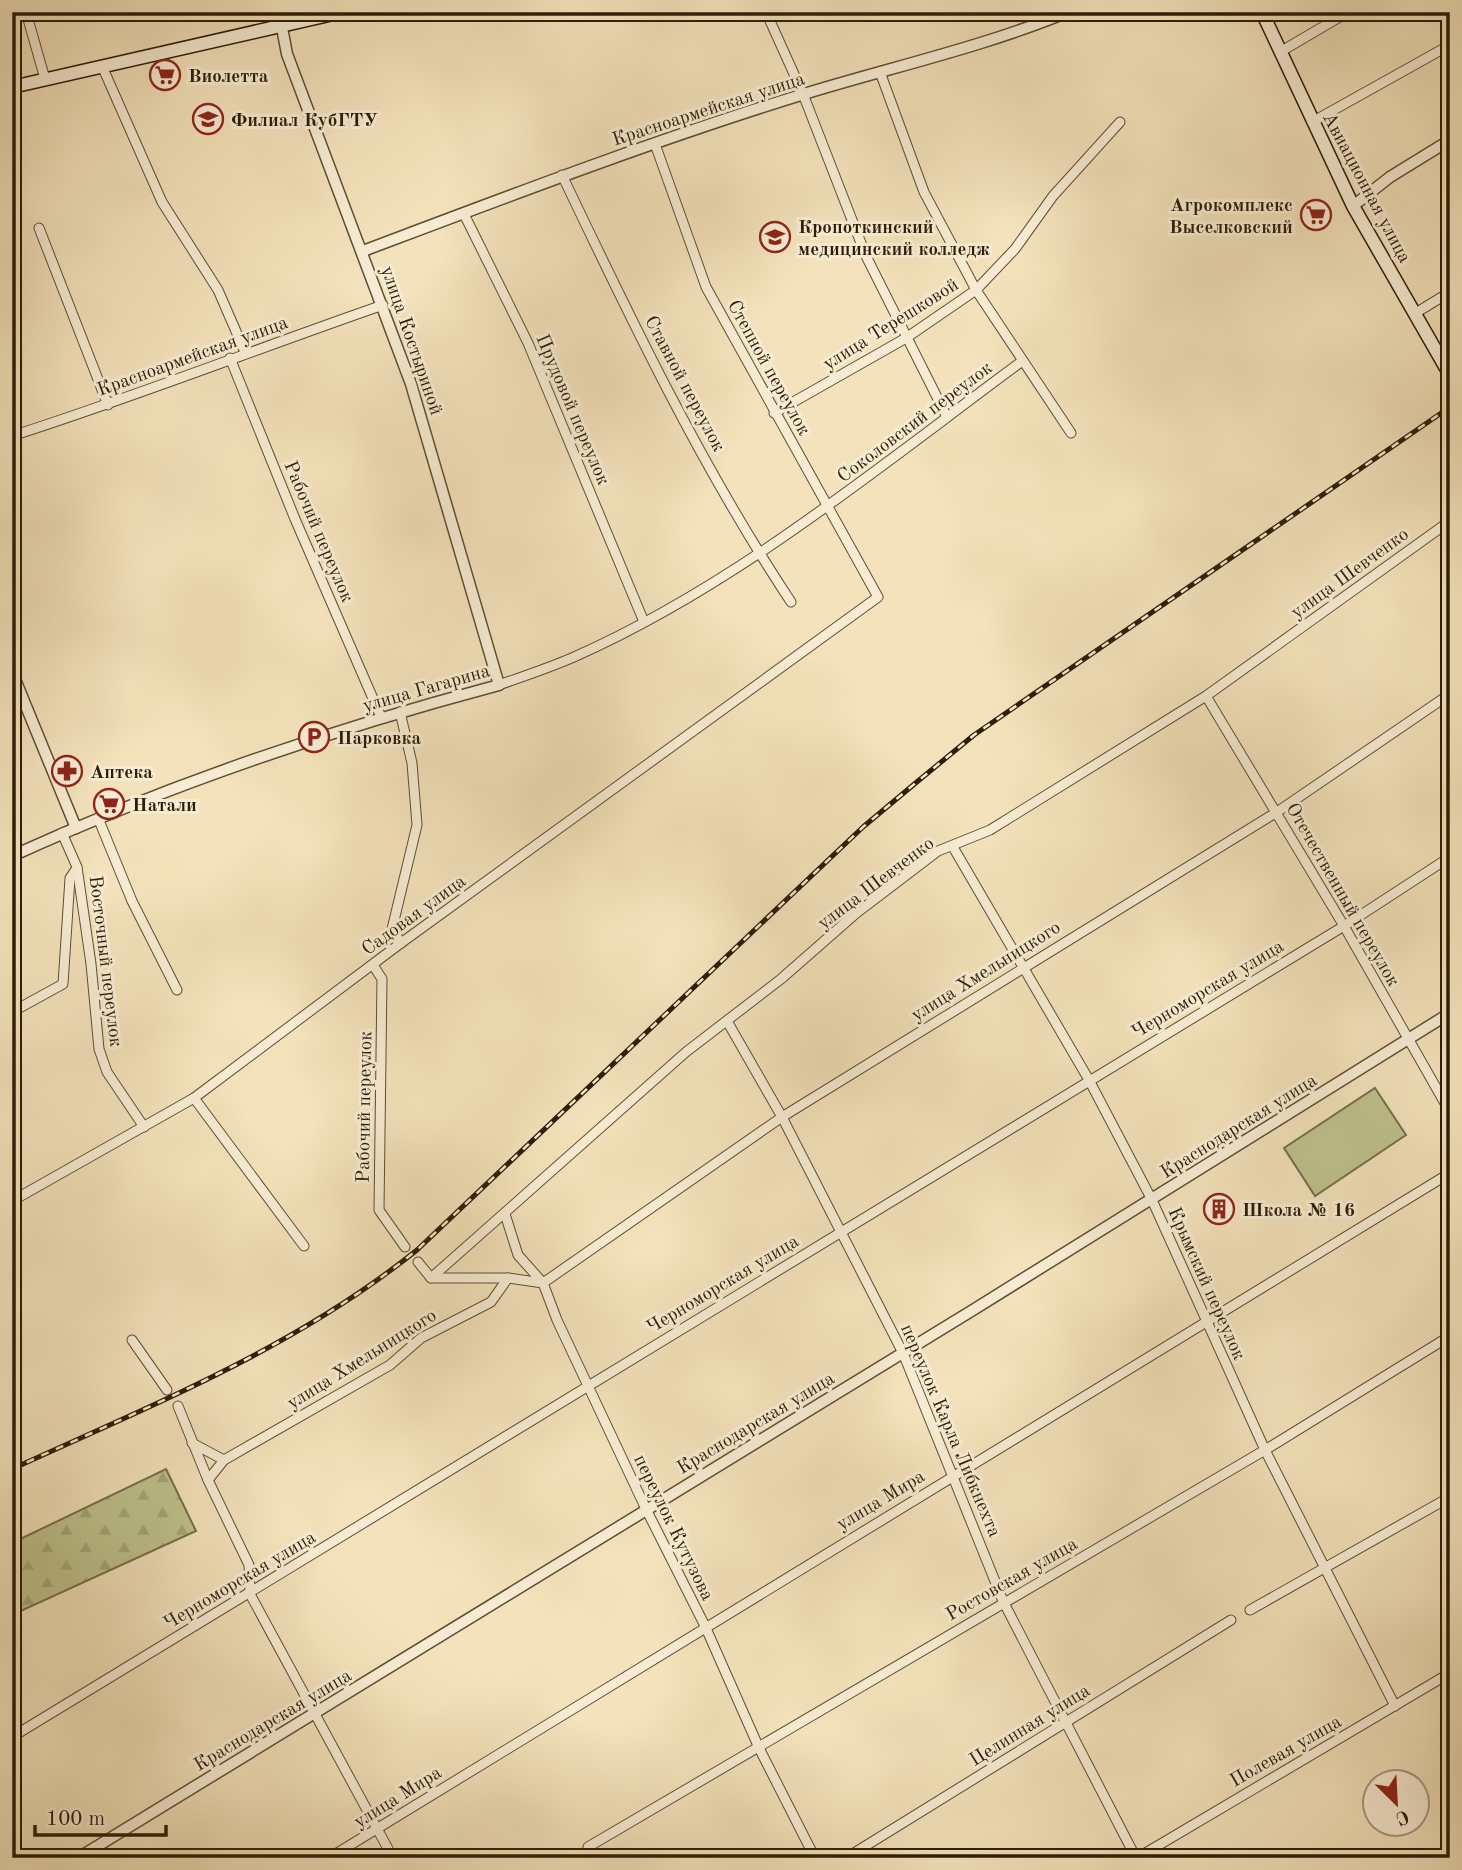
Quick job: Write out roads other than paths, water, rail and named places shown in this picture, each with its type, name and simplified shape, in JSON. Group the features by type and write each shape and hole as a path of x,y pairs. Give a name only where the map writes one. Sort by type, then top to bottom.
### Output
{"main road":[{"path":"12,87 279,19 342,12"},
{"name":"Авиационная улица","path":"1262,12 1353,206 1450,375"}],"street":[{"path":"26,12 45,79"},
{"path":"766,12 803,94 866,256 947,417"},
{"name":"Красноармейская улица","path":"363,251 562,175 803,94 1030,28 1068,12"},
{"path":"1280,52 1348,12"},
{"name":"улица Костыриной","path":"279,19 287,54 383,305 431,450 499,685"},
{"path":"1312,122 1450,45"},
{"path":"102,66 162,201 219,290 245,352"},
{"path":"880,72 924,192 976,290 1021,362 1071,433"},
{"name":"улица Терешковой","path":"774,413 906,338 976,290 1014,249 1053,195 1120,122"},
{"path":"1353,206 1390,177 1450,140"},
{"name":"Степной переулок","path":"654,144 706,287 878,597 823,639"},
{"name":"Ставной переулок","path":"562,175 616,289 758,553 791,602"},
{"name":"Прудовой переулок","path":"464,214 528,343 644,622"},
{"path":"39,228 108,405"},
{"path":"1414,314 1450,292"},
{"name":"Красноармейская улица","path":"12,436 108,405 245,352 383,305"},
{"name":"Рабочий переулок","path":"229,358 381,717"},
{"name":"Соколовский переулок","path":"828,508 1021,362"},
{"name":"улица Гагарина","path":"12,856 98,818 381,717 499,685 573,657 644,622 828,508"},
{"name":"улица Шевченко","path":"431,1278 686,1052 781,979 855,915 938,851 990,830 1206,696 1450,522"},
{"name":"Садовая улица","path":"12,1201 194,1098 401,943 823,639"},
{"path":"12,672 76,828"},
{"name":"улица Хмельницкого","path":"543,1283 782,1117 1277,812 1450,694"},
{"name":"Отечественный переулок","path":"1206,696 1344,926 1450,1112"},
{"path":"400,712 412,763 417,825 393,929 401,943"},
{"path":"98,818 132,901 177,990"},
{"name":"Восточный переулок","path":"62,833 77,867 91,964 99,1048 107,1072 144,1127"},
{"name":"Крымский переулок","path":"953,847 1089,1080 1152,1199 1205,1323 1265,1450 1395,1706"},
{"name":"Черноморская улица","path":"12,1737 1344,926 1450,857"},
{"path":"12,1012 63,984 70,878 77,867"},
{"name":"Рабочий переулок","path":"373,965 382,979 379,1210 405,1247"},
{"name":"Краснодарская улица","path":"78,1858 903,1353 1450,1013"},
{"name":"переулок Карла Либкнехта","path":"727,1021 782,1117 903,1353 1003,1601 1063,1723 1136,1858"},
{"path":"194,1098 304,1246"},
{"name":"улица Мира","path":"330,1858 705,1626 1450,1173"},
{"name":"переулок Кутузова","path":"505,1214 518,1255 543,1283 556,1320 705,1626 759,1748 815,1858"},
{"path":"418,1262 431,1278 508,1278 543,1283"},
{"name":"улица Хмельницкого","path":"208,1480 224,1460 390,1365 421,1338 491,1302 508,1278"},
{"name":"Ростовская улица","path":"588,1847 1003,1601 1265,1450 1450,1336"},
{"path":"132,1340 167,1390"},
{"path":"178,1406 208,1480 248,1565 250,1594 393,1858"},
{"path":"192,1443 224,1460"},
{"path":"1250,1610 1450,1497"},
{"name":"Целинная улица","path":"846,1858 1231,1620"},
{"name":"Полевая улица","path":"1136,1858 1450,1673"}],"railway":[{"path":"12,1469 222,1372 273,1345 370,1285 417,1250 863,827 974,735 1450,407"}],"place":[{"name":"Виолетта","path":"165,75"},
{"name":"Филиал КубГТУ","path":"208,119"},
{"name":"Агрокомплекс Выселковский","path":"1316,215"},
{"name":"Кропоткинский медицинский колледж","path":"775,237"},
{"name":"Парковка","path":"314,737"},
{"name":"Аптека","path":"67,771"},
{"name":"Натали","path":"109,804"},
{"name":"Школа № 16","path":"1219,1209"}]}
